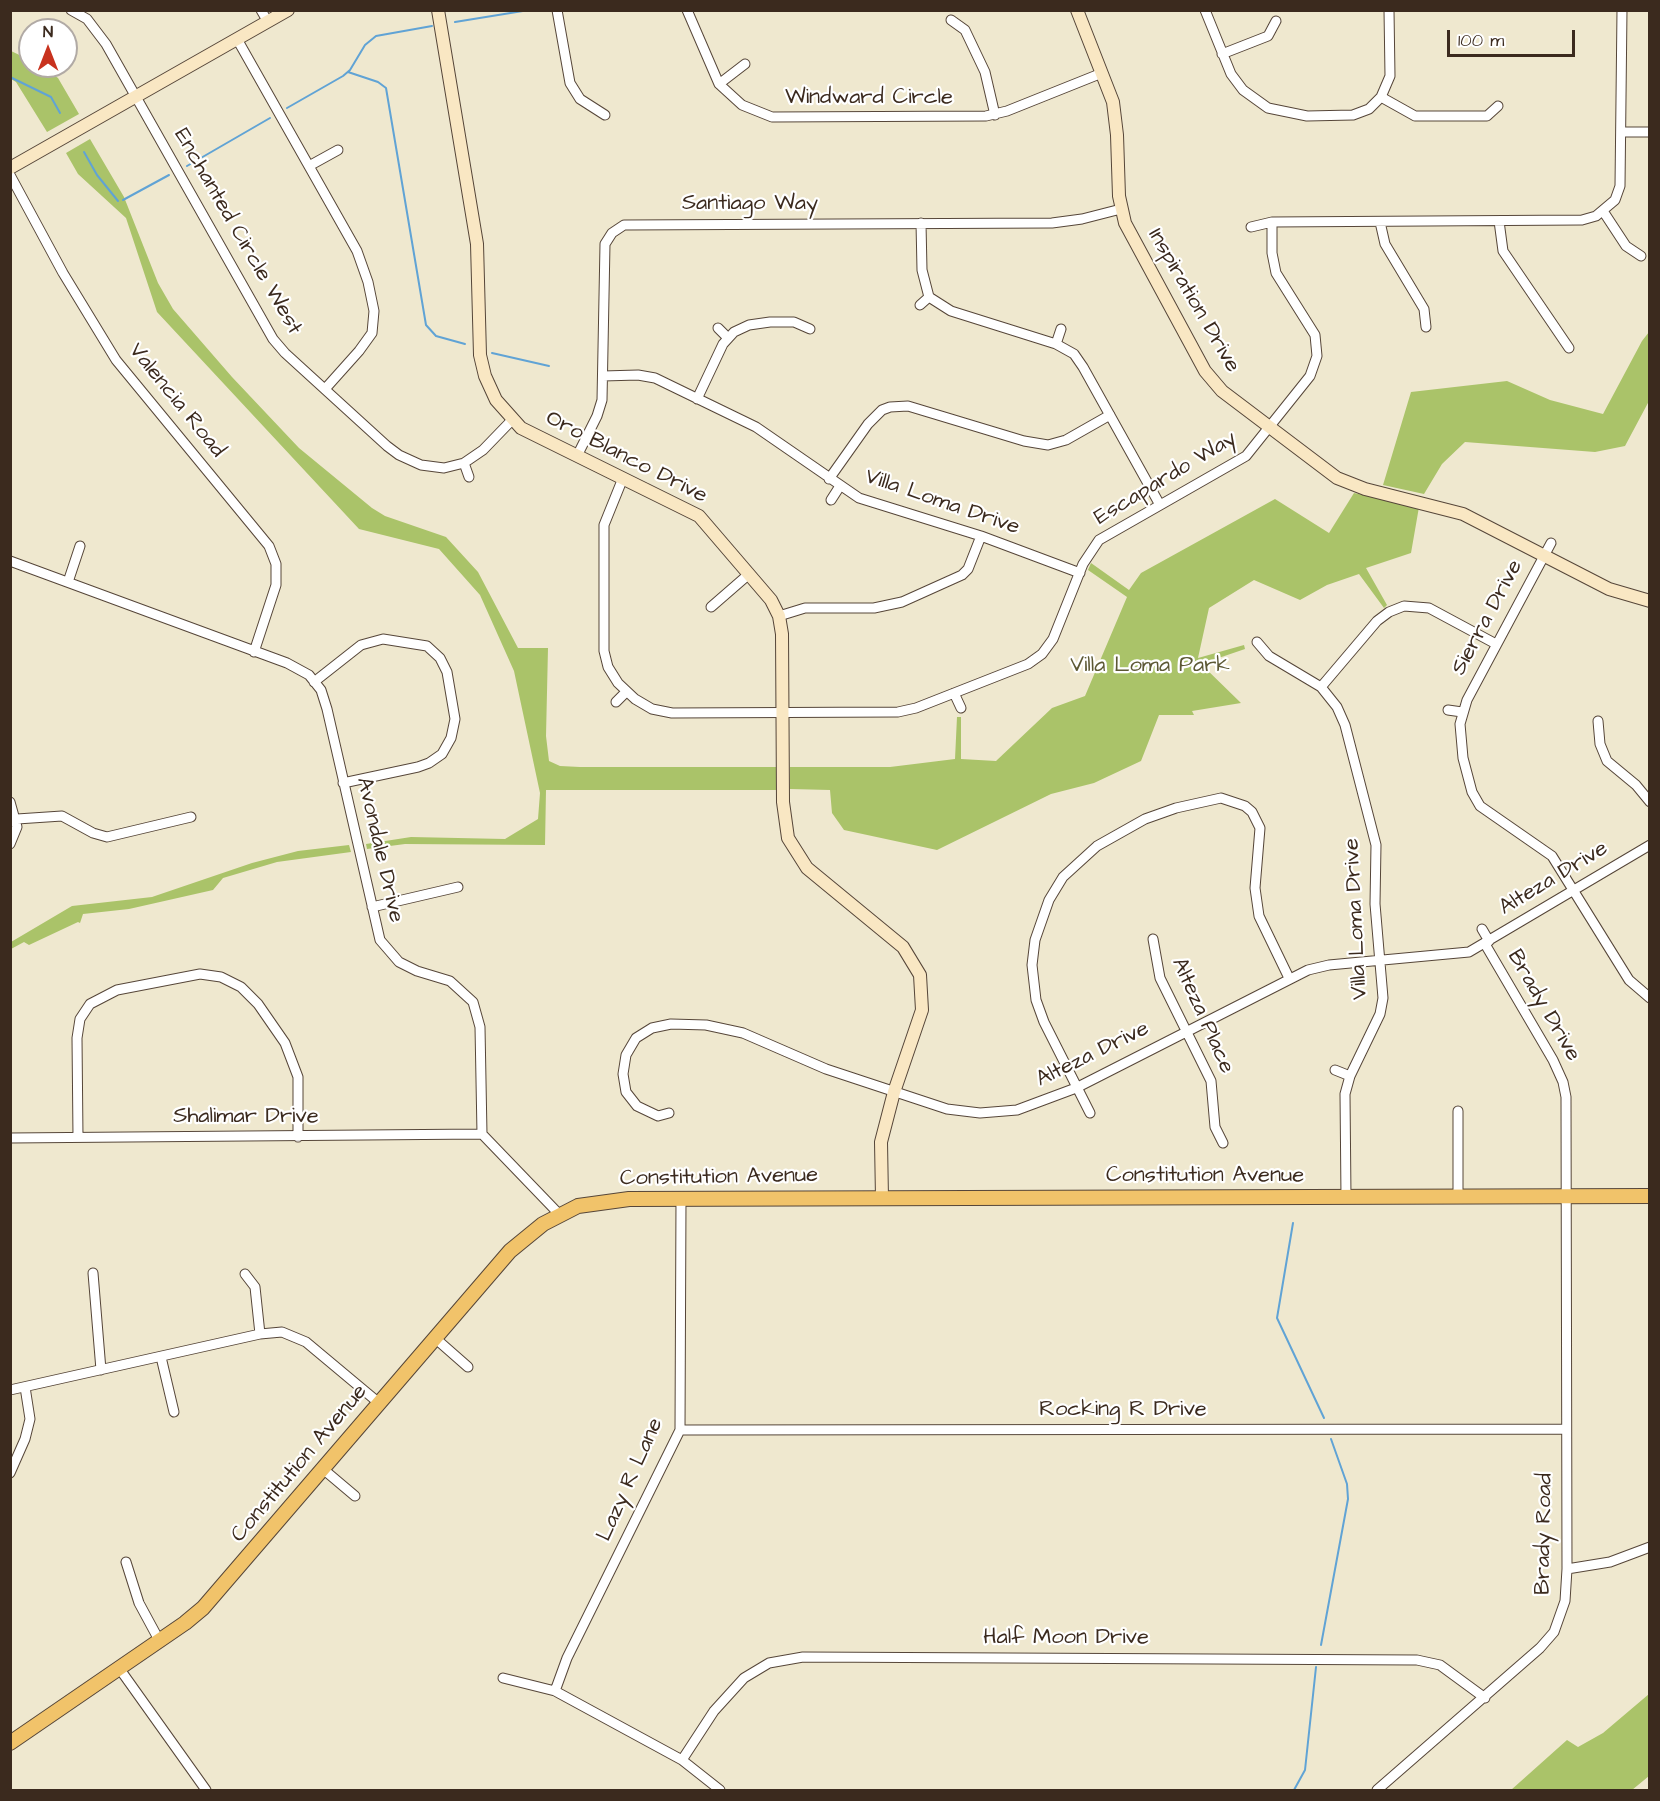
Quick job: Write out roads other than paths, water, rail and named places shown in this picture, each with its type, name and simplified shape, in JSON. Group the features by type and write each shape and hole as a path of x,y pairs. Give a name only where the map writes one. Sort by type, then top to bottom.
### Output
{"main road":[{"name":"Constitution Avenue","path":"10,1743 185,1623 217,1594 510,1251 543,1224 578,1206 611,1200 681,1199 1650,1196"}],"street":[{"name":"Enchanted Circle West","path":"71,10 87,20 100,34 273,339 325,389 387,446 410,462 433,468 464,463 483,450 512,420"},
{"path":"87,20 94,10"},
{"path":"261,10 268,22"},
{"path":"10,168 288,10"},
{"name":"Oro Blanco Drive","path":"438,10 477,244 482,366 496,400 512,420 536,436 699,516 771,600 779,616 783,646 783,817 792,848 816,877 903,947 920,975 922,1010 894,1092 881,1142 882,1198"},
{"path":"557,10 570,83 580,99 605,115"},
{"name":"Windward Circle","path":"687,10 719,84 742,105 772,117 966,118 996,115 1102,74"},
{"name":"Inspiration Drive","path":"1077,10 1113,102 1117,127 1118,186 1121,209 1128,232 1205,371 1222,391 1337,478 1365,489 1457,512 1609,589 1650,601"},
{"path":"1205,10 1231,74 1249,95 1280,112 1307,116 1353,115 1369,109 1381,97 1390,76 1389,10"},
{"path":"1251,227 1272,222 1582,220 1603,211 1615,200 1620,186 1622,10"},
{"path":"951,20 965,30 985,72 996,115"},
{"path":"1222,54 1268,36 1276,21"},
{"path":"237,39 362,261 374,311 372,333 367,342 325,389"},
{"path":"719,84 745,64"},
{"path":"1241,104 1249,95"},
{"path":"1381,97 1415,116 1487,116 1498,106"},
{"path":"1622,132 1650,132"},
{"path":"309,166 338,150"},
{"name":"Valencia Road","path":"10,176 63,273 116,360 269,546 276,564 276,585 254,652"},
{"name":"Santiago Way","path":"577,456 600,408 603,376 604,252 607,238 624,225 1060,222 1121,209"},
{"path":"1603,211 1626,246 1641,256"},
{"path":"1499,221 1503,251 1569,348"},
{"name":"Escapardo Way","path":"623,478 604,525 603,642 608,667 626,692 644,705 661,712 783,714 898,712 1028,664 1042,654 1053,639 1088,554 1099,540 1237,463 1254,449 1310,376 1317,356 1311,326 1285,291 1276,273 1272,253 1272,222"},
{"path":"1380,222 1385,244 1424,309 1426,327"},
{"path":"921,223 921,270 929,297 951,311 1067,349 1078,359 1160,505"},
{"path":"920,305 929,297"},
{"path":"697,399 728,338 741,328 759,323 794,322 810,329"},
{"path":"718,328 728,338"},
{"path":"1056,345 1061,329"},
{"name":"Villa Loma Drive","path":"603,376 647,376 766,432 829,479 860,498 981,536 1080,573"},
{"path":"829,479 875,416 882,410 899,405 1049,450 1110,415"},
{"path":"464,463 469,477"},
{"path":"831,500 840,486"},
{"path":"779,616 811,608 874,608 892,605 962,575 968,569 981,536"},
{"name":"Sierra Drive","path":"1551,543 1462,712 1462,758 1475,799 1488,811 1544,848 1560,865 1629,980 1650,998"},
{"path":"68,582 80,546"},
{"path":"10,561 300,669 314,682 361,645 382,639 427,646 440,658 447,672 455,719 451,738 442,754 418,767 343,783"},
{"path":"711,607 749,574"},
{"path":"1321,687 1377,621 1389,612 1404,606 1429,608 1496,644"},
{"name":"Villa Loma Drive","path":"1257,642 1269,656 1321,687 1341,716 1375,835 1382,1007 1350,1076 1344,1105 1346,1197"},
{"name":"Avondale Drive","path":"314,682 324,698 380,940 392,955 407,967 459,987 477,1008 480,1027 482,1134"},
{"path":"616,702 626,692"},
{"path":"954,693 961,708"},
{"name":"Sierra Drive","path":"1448,710 1462,712"},
{"path":"1598,721 1600,744 1607,761 1636,785 1650,802"},
{"path":"1090,1113 1044,1022 1036,1000 1032,976 1035,940 1043,913 1063,877 1097,846 1127,828 1176,808 1211,799 1231,799 1252,812 1260,837 1255,888 1258,916 1289,978"},
{"path":"10,802 17,819 15,835 10,844"},
{"path":"17,819 62,816 93,833 107,837 191,817"},
{"name":"Alteza Drive","path":"669,1113 658,1116 637,1106 626,1092 622,1074 626,1055 636,1038 652,1028 671,1024 706,1025 743,1033 824,1068 947,1109 992,1113 1028,1107 1076,1088 1289,978 1319,966 1459,954 1487,943 1650,845"},
{"path":"372,907 458,886"},
{"name":"Brady Drive","path":"1482,929 1487,943 1563,1082 1567,1114 1567,1197"},
{"name":"Alteza Place","path":"1153,939 1156,968 1211,1081 1215,1127 1223,1143"},
{"path":"78,1137 77,1038 80,1019 90,1004 117,990 200,974 221,977 241,987 255,1000 279,1032 291,1054 298,1077 298,1137"},
{"path":"1335,1070 1350,1076"},
{"path":"1458,1111 1458,1196"},
{"path":"482,1134 559,1214"},
{"name":"Shalimar Drive","path":"10,1137 298,1137 482,1134"},
{"name":"Brady Road","path":"1377,1791 1524,1664 1554,1632 1565,1601 1567,1569 1567,1197"},
{"name":"Lazy R Lane","path":"555,1691 567,1658 681,1430 681,1199"},
{"path":"93,1273 101,1370"},
{"path":"245,1274 255,1287 260,1334"},
{"path":"10,1390 260,1334 282,1332 301,1339 380,1403"},
{"path":"435,1338 468,1367"},
{"path":"160,1357 174,1412"},
{"path":"10,1473 25,1438 30,1419 25,1387"},
{"name":"Rocking R Drive","path":"681,1430 1566,1429"},
{"path":"323,1469 354,1496"},
{"path":"1567,1569 1610,1562 1650,1547"},
{"path":"126,1562 139,1603 159,1640"},
{"name":"Half Moon Drive","path":"682,1760 714,1711 744,1678 769,1663 803,1657 1417,1660 1448,1669 1485,1698"},
{"path":"119,1668 206,1791"},
{"path":"503,1678 555,1691 682,1760 720,1791"}],"waterway":[{"path":"455,22 529,10"},
{"path":"287,108 343,76 350,70 365,45 376,36 432,26"},
{"path":"348,72 378,82 386,88 426,325 436,336 465,344"},
{"path":"10,77 51,97 60,113"},
{"path":"187,166 270,118"},
{"path":"84,152 97,175 118,201"},
{"path":"123,200 169,175"},
{"path":"492,353 549,366"},
{"path":"1293,1223 1277,1318 1324,1418"},
{"path":"1321,1645 1348,1499 1347,1484 1331,1439"},
{"path":"1294,1790 1305,1770 1316,1667"}],"park label":[{"name":"Villa Loma Park","path":"1150,666"}]}
